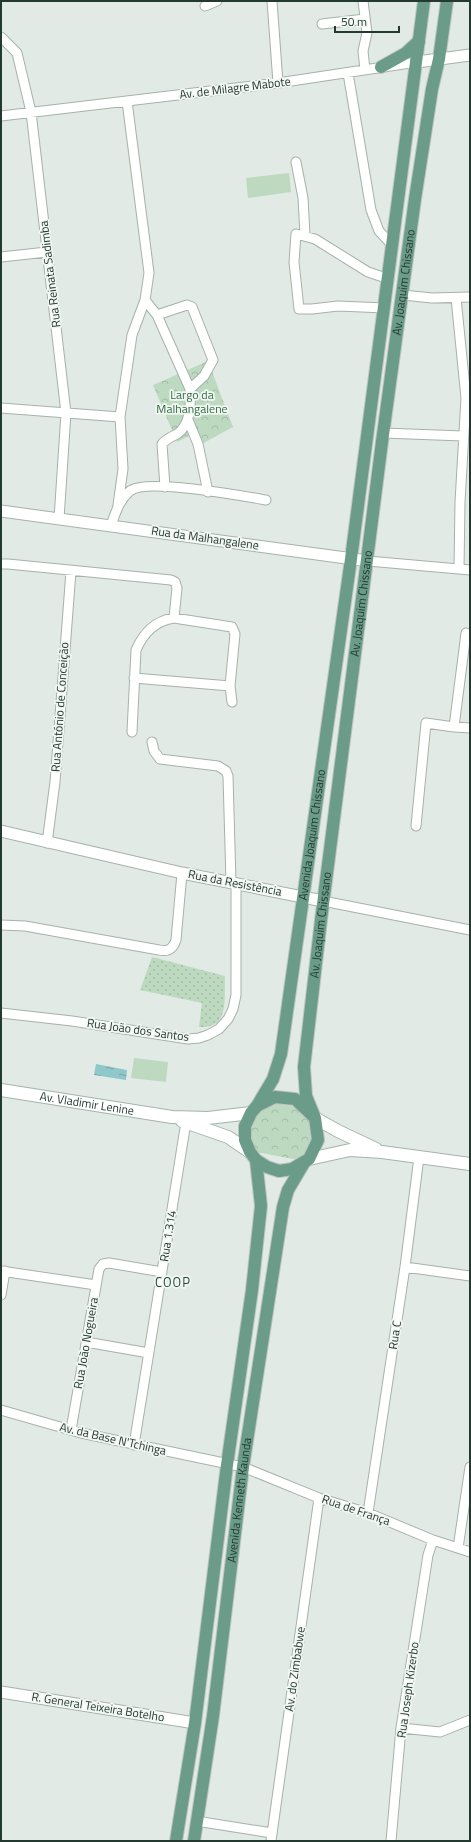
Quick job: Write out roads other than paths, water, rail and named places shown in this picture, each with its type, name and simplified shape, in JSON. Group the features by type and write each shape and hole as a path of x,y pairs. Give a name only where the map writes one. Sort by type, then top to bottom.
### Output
{"main road":[{"name":"Av. Joaquim Chissano","path":"351,559 389,279 424,1"},
{"path":"439,59 447,1"},
{"path":"381,67 406,52 419,41"},
{"name":"Av. Joaquim Chissano","path":"315,1118 306,1096 304,1067 323,901 368,561 383,433 415,199 432,89 439,59"},
{"name":"Avenida Joaquim Chissano","path":"254,1110 273,1079 280,1060 305,897 351,559"},
{"name":"Av. Vladimir Lenine","path":"1,1090 186,1120 228,1137 253,1156"},
{"path":"382,1152 315,1118 295,1099 275,1097 254,1110 245,1126 245,1140 253,1156 266,1167 279,1171 292,1169 306,1161 350,1150 382,1152 470,1164"},
{"name":"Av. Vladimir Lenine","path":"186,1120 208,1118 254,1110"},
{"path":"306,1161 318,1140 315,1118"},
{"name":"Avenida Kenneth Kaunda","path":"176,1841 195,1723 227,1465 252,1290 261,1206 253,1156"},
{"name":"Avenida Kenneth Kaunda","path":"194,1841 213,1716 243,1467 283,1207 288,1190 306,1161"}],"street":[{"path":"205,6 217,1"},
{"path":"272,1 278,82"},
{"path":"363,1 367,33 363,51 365,70"},
{"path":"322,24 365,18"},
{"name":"Rua Reinata Sadimba","path":"1,37 17,53 31,112 48,252 66,414 56,519"},
{"name":"Av. de Milagre Mabote","path":"1,116 348,73 470,55"},
{"path":"348,73 370,210 379,231 393,246"},
{"path":"111,525 118,505 123,469 120,417 132,335 144,300 149,273 127,101"},
{"path":"296,162 303,198 305,235"},
{"path":"385,308 338,306 318,309 299,309 294,262 296,235 298,233 315,239 368,272 389,279"},
{"path":"1,257 48,252"},
{"path":"403,295 432,298 470,297"},
{"path":"456,298 468,398 463,436 459,569"},
{"path":"144,300 158,315 190,390 191,402 188,420 179,433 165,440 162,444 165,487"},
{"path":"158,315 187,305 192,307 213,360 204,376 190,390"},
{"path":"1,408 120,417"},
{"path":"188,420 199,448 208,492"},
{"path":"383,433 463,436"},
{"path":"118,505 131,490 143,486 165,487 266,500"},
{"name":"Rua da Malhangalene","path":"1,511 368,561"},
{"path":"368,561 470,570"},
{"path":"1,564 171,580 175,582 177,588 174,618"},
{"name":"Rua António de Conceição","path":"47,843 55,774 71,571"},
{"path":"132,732 136,650 141,639 155,624 165,620 174,618 232,627 235,634 230,686 232,702"},
{"path":"454,727 466,633"},
{"path":"134,678 230,686"},
{"path":"416,826 426,724 470,728"},
{"name":"Rua João dos Santos","path":"1,1013 72,1021 188,1039 208,1035 219,1029 228,1018 233,1009 236,995 228,776 226,771 218,766 160,759 154,751 152,742"},
{"name":"Rua da Resistência","path":"1,831 47,843 182,873 470,930"},
{"path":"1,925 25,926 159,950 170,950 174,946 176,940 182,873"},
{"name":"Rua 1.314","path":"134,1445 186,1120"},
{"name":"Rua C","path":"368,1512 405,1267 413,1156"},
{"name":"Rua João Nogueira","path":"71,1430 99,1269 103,1264 109,1263 162,1272"},
{"path":"405,1267 470,1276"},
{"path":"1,1295 3,1271 96,1285"},
{"path":"86,1342 149,1353"},
{"name":"Av. da Base N'Tchinga","path":"1,1410 71,1430 134,1445 227,1465 243,1467"},
{"name":"Rua de França","path":"243,1467 319,1498 368,1512 433,1540 470,1552"},
{"path":"458,1548 470,1467"},
{"name":"Av. do Zimbabwe","path":"272,1837 319,1498"},
{"name":"Rua Joseph Kizerbo","path":"391,1841 401,1728 428,1555 433,1540"},
{"name":"R. General Teixeira Botelho","path":"1,1692 195,1723"},
{"path":"401,1728 440,1732 470,1720"},
{"path":"196,1821 272,1837"}],"water":[{"path":"96,1064 127,1070 126,1080 94,1075"}],"district":[{"name":"COOP","path":"173,1282"}],"park label":[{"name":"Largo da Malhangalene","path":"192,402"}]}
